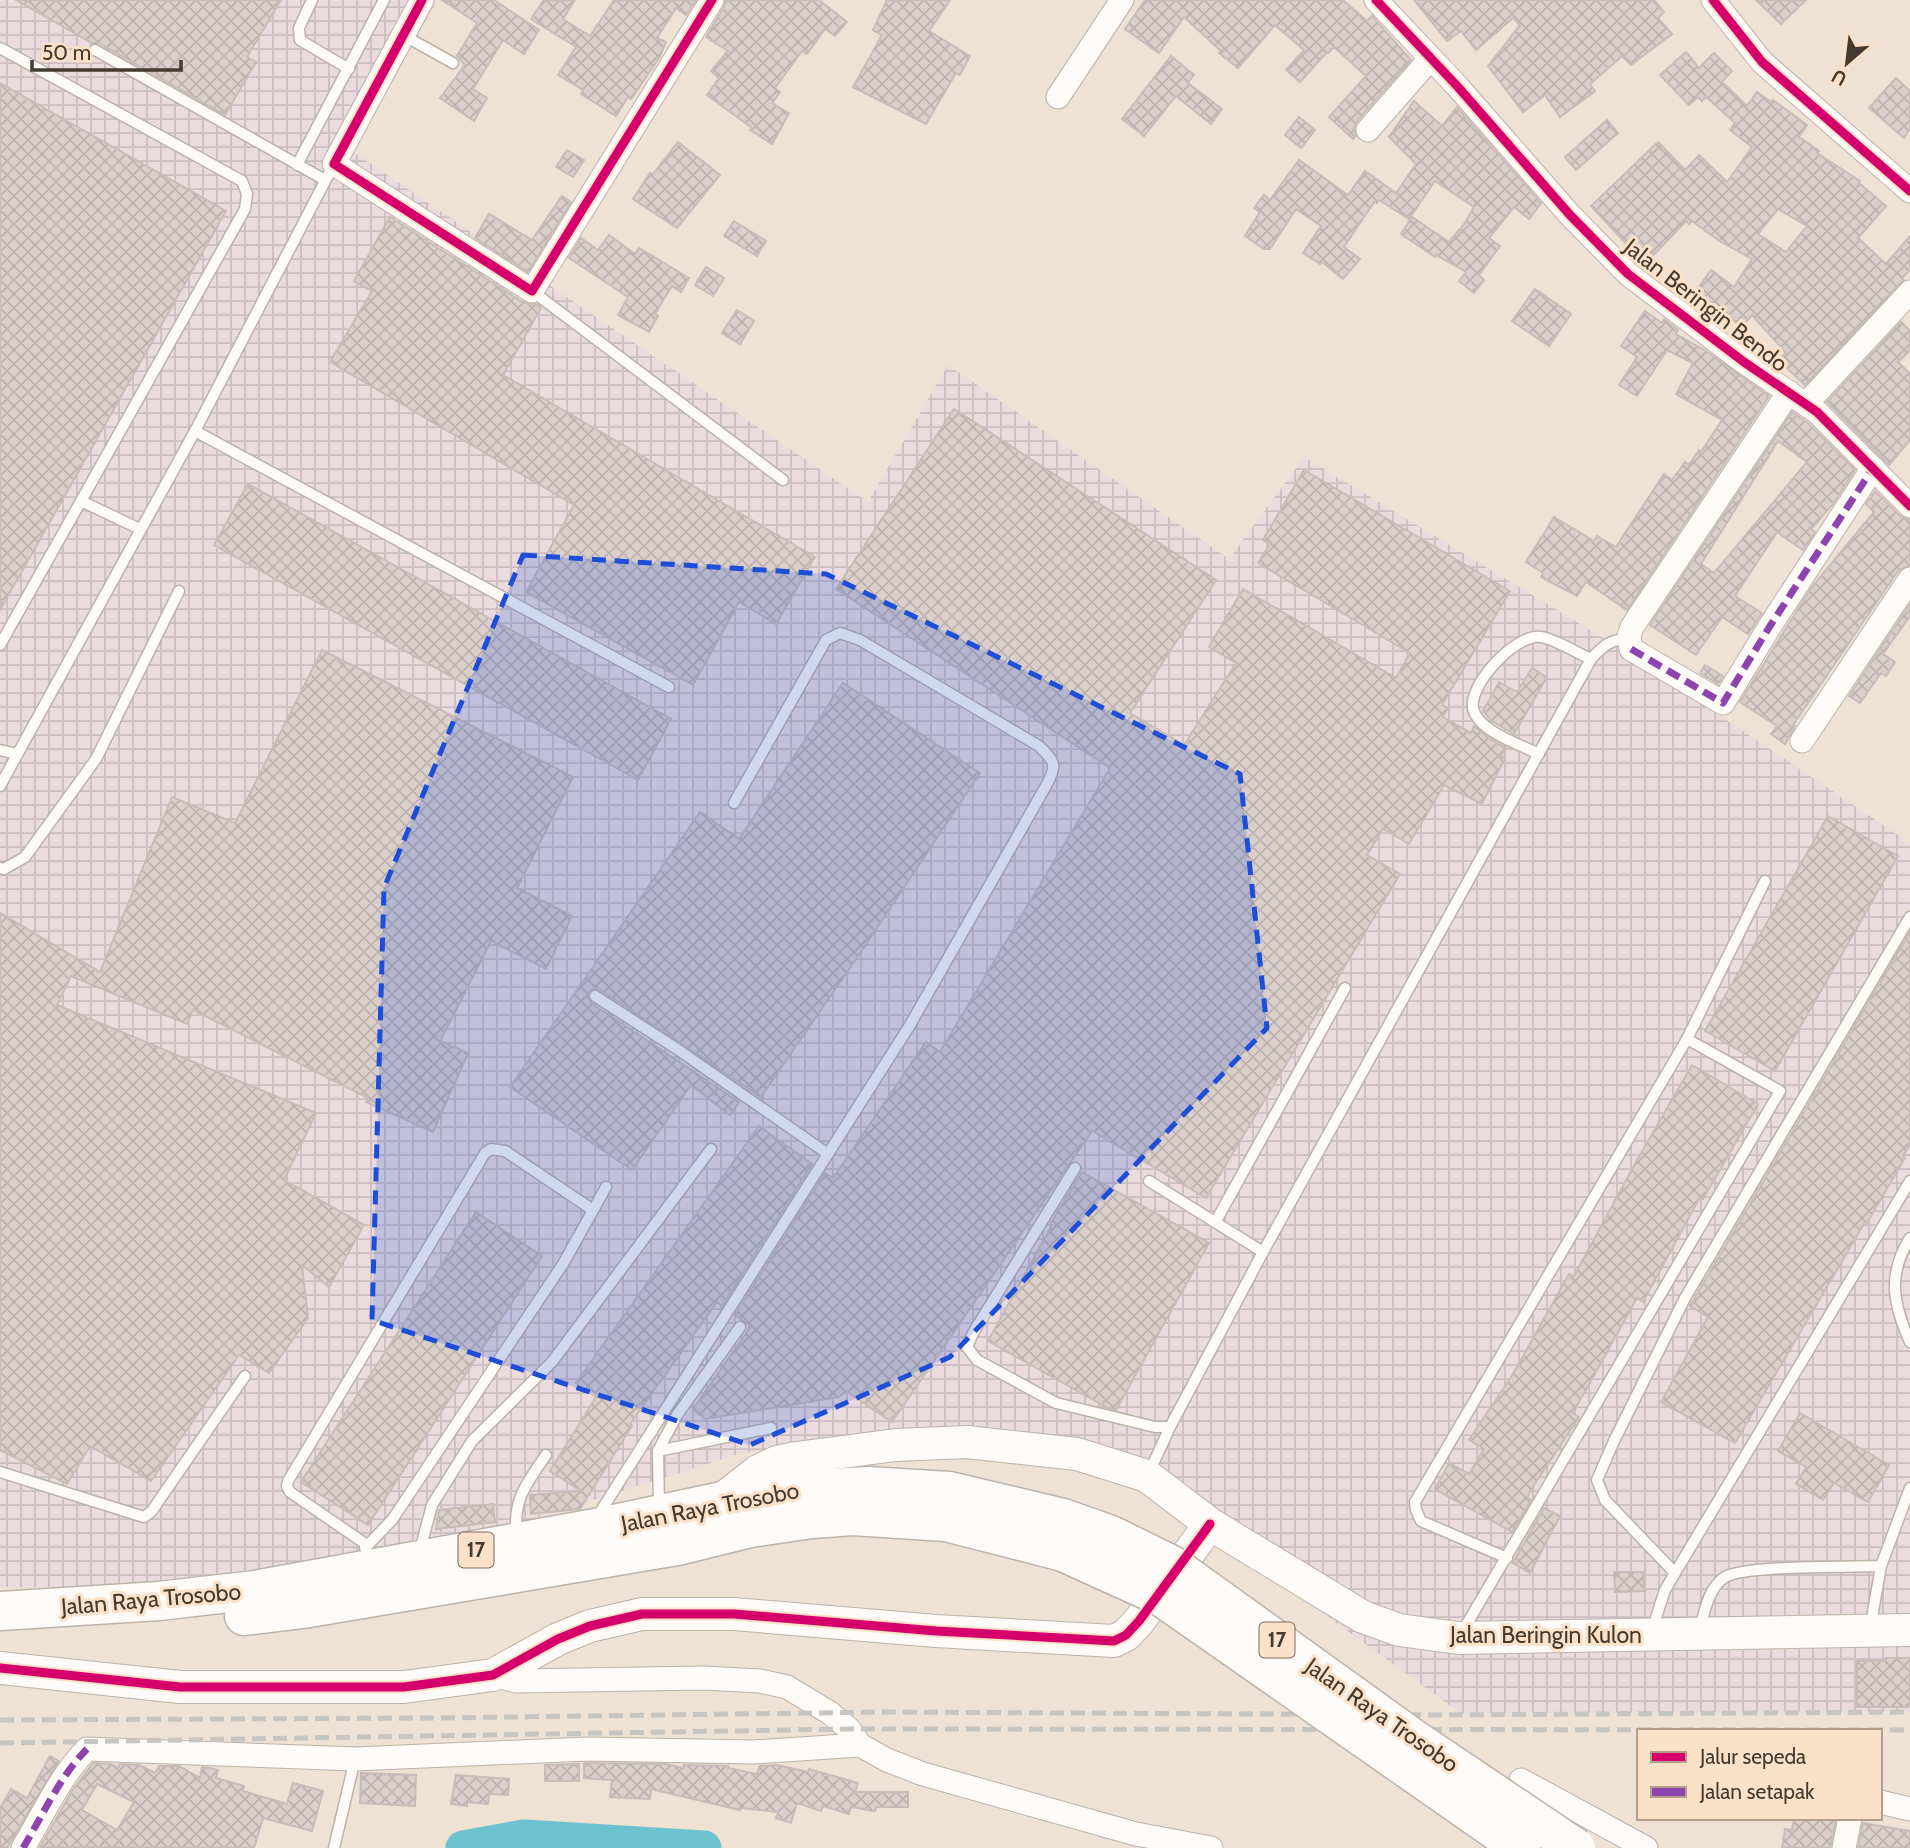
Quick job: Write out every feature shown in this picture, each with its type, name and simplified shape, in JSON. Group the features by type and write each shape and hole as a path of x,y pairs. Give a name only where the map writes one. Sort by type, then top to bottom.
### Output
{"highway":[{"name":"Jalan Raya Trosobo","path":"0,1611 159,1601 255,1590 360,1559 418,1561 659,1516 770,1491 867,1486 948,1507 1063,1552 1160,1596 1521,1848"},
{"name":"Jalan Raya Trosobo","path":"0,1637 144,1628 303,1609 677,1546 750,1528 811,1519 948,1507 1063,1518 1122,1539 1172,1565 1411,1737 1576,1848"}],"street":[{"path":"422,0 329,172 532,291 712,0"},
{"path":"1058,97 1122,0"},
{"name":"Jalan Beringin Bendo","path":"1376,0 1570,215 1628,274 1818,412 1910,506"},
{"path":"1713,0 1762,62 1910,191"},
{"path":"1368,130 1430,59"},
{"path":"1873,468 1770,626 1723,704 1631,649 1629,640 1632,626 1797,398 1910,292"},
{"path":"1802,741 1910,579"},
{"name":"Jalan Beringin Kulon","path":"720,1501 758,1471 776,1462 796,1458 896,1445 967,1442 1031,1447 1077,1454 1147,1476 1210,1524 1363,1618 1399,1630 1458,1638 1910,1630"},
{"path":"0,1668 180,1687 404,1687 493,1675 558,1639 590,1626 642,1614 734,1614 936,1631 1114,1641 1139,1621 1210,1524"},
{"path":"493,1675 516,1681 704,1678 760,1681 787,1688 813,1702 849,1729 860,1745 887,1760 923,1774 1136,1839 1211,1848"},
{"path":"23,1848 63,1782 87,1749 355,1759 587,1749 754,1752 860,1745"},
{"path":"1521,1780 1646,1848"},
{"path":"1533,1848 1561,1802"},
{"path":"1882,1802 1910,1809"},
{"path":"1844,1848 1850,1820"}],"lane":[{"path":"312,0 299,28 300,40 349,69"},
{"path":"298,165 384,0"},
{"path":"403,35 453,63"},
{"path":"0,48 242,181 247,194 245,209 0,645"},
{"path":"0,786 195,431 329,172 298,165 95,50"},
{"path":"532,291 783,480"},
{"path":"195,431 669,687"},
{"path":"82,501 140,529"},
{"path":"0,869 26,857 96,760 179,591"},
{"path":"590,1529 920,1007 1054,772 1054,764 1051,757 1039,746 860,640 840,633 826,640 734,803"},
{"path":"1539,754 1489,729 1474,713 1472,697 1485,674 1518,642 1540,636 1591,659"},
{"path":"1147,1476 1170,1427 1263,1252 1591,659 1604,645 1618,639 1629,640"},
{"path":"0,750 17,754"},
{"path":"1507,1558 1421,1521 1415,1502 1687,1038 1765,881"},
{"path":"1675,1573 1605,1500 1597,1480 1614,1440 1685,1298 1910,917"},
{"path":"1216,1221 1345,988"},
{"path":"595,996 677,1049 828,1154"},
{"path":"1458,1638 1780,1091 1687,1038"},
{"path":"593,1210 505,1151 491,1149 485,1153 288,1481 290,1492 360,1559 392,1520 563,1264 606,1187"},
{"path":"418,1561 432,1505 472,1441 552,1362 712,1149"},
{"path":"1075,1168 967,1347 977,1360 1056,1404 1155,1427 1170,1427"},
{"path":"1149,1181 1263,1252"},
{"path":"1651,1634 1665,1590 1910,1181"},
{"path":"1910,1238 1895,1272 1895,1298 1910,1342"},
{"path":"659,1516 658,1451 677,1415 740,1327"},
{"path":"0,1472 144,1517 152,1511 245,1376"},
{"path":"658,1451 771,1428"},
{"path":"518,1542 515,1516 522,1492 546,1455"},
{"path":"1870,1630 1881,1566 1910,1488"},
{"path":"1699,1633 1708,1598 1724,1577 1748,1570 1881,1566"},
{"path":"334,1848 355,1759"}],"highlighted area":[{"path":"523,555 826,574 1240,774 1267,1028 950,1357 750,1445 372,1320 384,888"}],"shaded area":[{"path":"0,0 438,0 352,151 868,502 948,365 1229,559 1304,457 1610,642 1910,843 1910,1712 1460,1713 1250,1560 1143,1465 905,1435 742,1453 451,1545 115,1587 0,1587"}],"building":[{"path":"16,0 281,0 247,57 256,62 225,115 99,43 92,43"},
{"path":"442,0 494,0 539,30 524,54 503,40 473,89 487,98 474,121 440,98 465,65 457,56 477,23"},
{"path":"544,0 575,0 563,19 590,36 614,0 696,0 686,15 676,8 657,38 666,42 659,58 616,116 581,94 583,90 558,75 576,47 531,19"},
{"path":"726,0 819,0 847,22 835,36 825,29 807,54 802,51 775,88 780,92 772,103 789,113 772,144 707,95 719,78 711,71 728,51 706,37"},
{"path":"887,0 950,0 929,31 970,56 960,75 956,73 926,124 853,87 882,35 873,30"},
{"path":"1145,0 1343,0 1367,21 1372,16 1411,60 1357,121 1354,128 1356,136 1353,139 1329,117 1366,76 1334,47 1300,82 1286,70 1304,50 1275,25 1238,68 1219,53 1221,51 1184,17 1159,53 1125,29"},
{"path":"1414,0 1654,0 1664,12 1658,18 1672,34 1631,65 1622,56 1590,84 1595,91 1560,117 1545,95 1523,112 1488,66 1520,25 1513,18 1476,50 1461,31 1447,41"},
{"path":"1756,0 1806,0 1781,24"},
{"path":"1686,52 1699,68 1714,53 1732,71 1722,82 1747,106 1757,92 1771,102 1773,100 1807,125 1799,137 1819,151 1817,153 1860,181 1859,183 1886,206 1858,238 1886,264 1910,236 1910,270 1902,278 1904,280 1805,385 1778,360 1786,353 1752,315 1742,327 1696,291 1711,270 1734,287 1752,259 1718,240 1692,221 1689,224 1686,221 1645,264 1591,206 1658,142 1685,170 1699,155 1727,182 1752,147 1730,130 1735,123 1706,97 1702,101 1698,97 1689,105 1660,75","holes":["1778,209 1807,226 1786,252 1758,234"]},
{"path":"1171,56 1194,75 1188,83 1222,109 1211,124 1176,96 1144,136 1122,119"},
{"path":"1896,78 1910,91 1910,128 1904,138 1869,108"},
{"path":"0,83 226,211 0,610"},
{"path":"1414,101 1442,126 1457,107 1541,203 1529,219 1514,207 1489,238 1500,246 1479,275 1484,280 1474,293 1459,281 1466,272 1436,255 1435,257 1401,234 1412,217 1449,242 1465,223 1474,207 1435,181 1409,219 1379,200 1377,203 1375,201 1344,247 1360,259 1343,279 1322,262 1320,264 1303,253 1321,226 1296,209 1270,249 1264,249 1245,236 1260,212 1254,208 1264,195 1270,200 1299,160 1348,195 1365,171 1396,193 1416,164 1389,137"},
{"path":"1299,117 1315,130 1301,148 1285,135"},
{"path":"1607,120 1618,133 1576,170 1565,157"},
{"path":"678,142 720,175 677,228 633,199 650,173 653,174"},
{"path":"567,150 584,160 573,177 556,167"},
{"path":"562,196 571,202 528,272 475,238 489,214 532,240"},
{"path":"390,217 524,303 536,304 541,308 503,375 815,557 776,624 739,602 693,685 526,592 574,505 330,362 372,291 354,281"},
{"path":"734,221 766,241 757,256 724,236"},
{"path":"609,235 635,254 639,248 689,278 681,292 672,286 655,314 658,316 649,332 618,315 628,297 569,258 581,238 598,250"},
{"path":"706,267 724,278 713,296 695,285"},
{"path":"1535,289 1571,314 1549,346 1512,321"},
{"path":"737,310 754,321 740,344 722,333"},
{"path":"1645,311 1662,323 1664,319 1678,330 1676,334 1706,351 1769,396 1627,610 1586,582 1577,596 1541,577 1543,573 1526,562 1554,517 1594,541 1597,536 1616,547 1664,474 1672,480 1685,462 1689,465 1722,420 1676,394 1693,363 1667,350 1637,396 1619,385 1637,357 1621,346"},
{"path":"1901,322 1910,331 1910,350 1898,362 1910,374 1910,440 1889,465 1827,402"},
{"path":"954,409 1216,580 1130,713 1184,745 1236,663 1209,647 1243,589 1396,678 1410,653 1258,563 1270,544 1263,540 1304,470 1510,591 1442,705 1448,708 1443,717 1471,733 1474,726 1506,748 1501,756 1505,758 1482,804 1444,785 1409,844 1383,829 1367,855 1400,874 1206,1198 1092,1131 892,1422 846,1391 839,1397 705,1419 693,1409 751,1326 735,1315 825,1173 833,1178 926,1042 940,1052 1110,768 836,589"},
{"path":"1792,412 1808,423 1855,470 1833,504 1811,529 1815,532 1803,550 1777,532 1735,596 1762,613 1748,634 1722,617 1696,655 1650,625","holes":["1778,441 1807,462 1714,573 1701,564"]},
{"path":"248,484 671,719 638,780 214,545"},
{"path":"1875,491 1900,516 1910,520 1910,565 1898,571 1793,725 1795,726 1785,744 1771,734 1777,726 1740,702 1811,588 1874,512 1866,504"},
{"path":"1910,604 1910,616 1883,654 1895,662 1886,676 1881,673 1860,703 1849,696"},
{"path":"322,650 573,777 517,888 572,916 546,969 491,941 440,1041 468,1053 433,1132 366,1102 368,1098 193,1010 187,1024 71,976 57,1005 316,1113 284,1180 364,1225 329,1287 302,1265 308,1318 269,1373 239,1355 151,1481 90,1446 67,1484 0,1450 0,913 100,972 172,797 235,823"},
{"path":"1705,665 1723,676 1718,684 1700,673"},
{"path":"1532,668 1547,677 1514,734 1492,721 1483,711 1499,682 1517,692"},
{"path":"843,683 980,773 761,1097 599,989 589,991 587,996 591,1003 739,1102 730,1115 691,1085 632,1170 510,1087 700,812 739,839"},
{"path":"1828,816 1898,856 1775,1071 1705,1031"},
{"path":"1910,932 1910,1144 1903,1156 1905,1158 1867,1223 1865,1222 1735,1443 1661,1402 1708,1317 1690,1306"},
{"path":"1692,1065 1758,1104 1703,1199 1700,1197 1643,1302 1637,1298 1573,1413 1579,1417 1534,1485 1527,1498 1531,1500 1512,1532 1435,1489 1449,1463 1469,1474 1484,1449 1469,1440 1513,1374 1569,1274 1574,1276"},
{"path":"759,1126 812,1164 722,1306 717,1302 630,1424 632,1426 580,1509 531,1514 530,1495 581,1491 550,1471 596,1397 576,1383"},
{"path":"1082,1172 1209,1243 1116,1410 988,1341 1052,1225 1050,1224"},
{"path":"476,1212 542,1256 368,1525 301,1482"},
{"path":"1800,1413 1889,1465 1868,1502 1834,1483 1823,1500 1796,1484 1806,1467 1778,1451"},
{"path":"493,1504 495,1522 436,1529 439,1510"},
{"path":"1544,1508 1560,1516 1530,1573 1513,1563"},
{"path":"1614,1572 1643,1572 1644,1591 1615,1592"},
{"path":"1886,1658 1910,1658 1910,1707 1857,1707 1857,1661 1886,1661"},
{"path":"50,1756 59,1761 7,1848 0,1848 0,1808 11,1789 27,1798"},
{"path":"93,1763 111,1764 118,1768 120,1764 139,1765 155,1773 159,1766 179,1766 200,1778 202,1767 210,1768 218,1770 216,1778 244,1786 243,1791 287,1804 293,1783 323,1791 312,1831 263,1818 254,1848 40,1847 72,1791","holes":["97,1784 134,1802 117,1830 82,1810"]},
{"path":"584,1763 666,1764 683,1768 684,1765 728,1766 757,1774 760,1766 777,1765 808,1772 809,1769 858,1783 855,1792 908,1792 908,1807 876,1807 875,1811 851,1807 849,1814 823,1806 821,1811 797,1803 791,1823 776,1818 778,1812 740,1810 651,1789 650,1799 610,1797 612,1780 584,1778"},
{"path":"579,1764 579,1781 545,1781 545,1765"},
{"path":"361,1773 416,1775 415,1806 360,1803"},
{"path":"456,1775 509,1779 508,1795 489,1794 488,1804 451,1804"},
{"path":"1794,1820 1836,1820 1830,1848 1782,1848 1785,1829 1792,1830"},
{"path":"1863,1823 1910,1831 1910,1848 1858,1848"}],"waterway":[{"path":"463,1848 524,1837 704,1848"}],"railway":[{"path":"0,1720 886,1712 1438,1715 1910,1712"},
{"path":"0,1743 849,1729 1637,1730"},
{"path":"1882,1730 1910,1730"}],"marked path":[{"path":"1631,649 1723,703 1873,468"},
{"path":"23,1848 60,1783 87,1749"}],"cycle path":[{"path":"422,0 334,164 532,291 712,0"},
{"path":"1376,0 1458,87 1570,215 1628,274 1744,362 1817,412 1910,506"},
{"path":"1713,0 1762,62 1910,191"},
{"path":"0,1668 180,1687 404,1687 493,1675 558,1639 590,1626 642,1614 734,1614 936,1631 1114,1641 1126,1635 1139,1621 1210,1524"}]}
